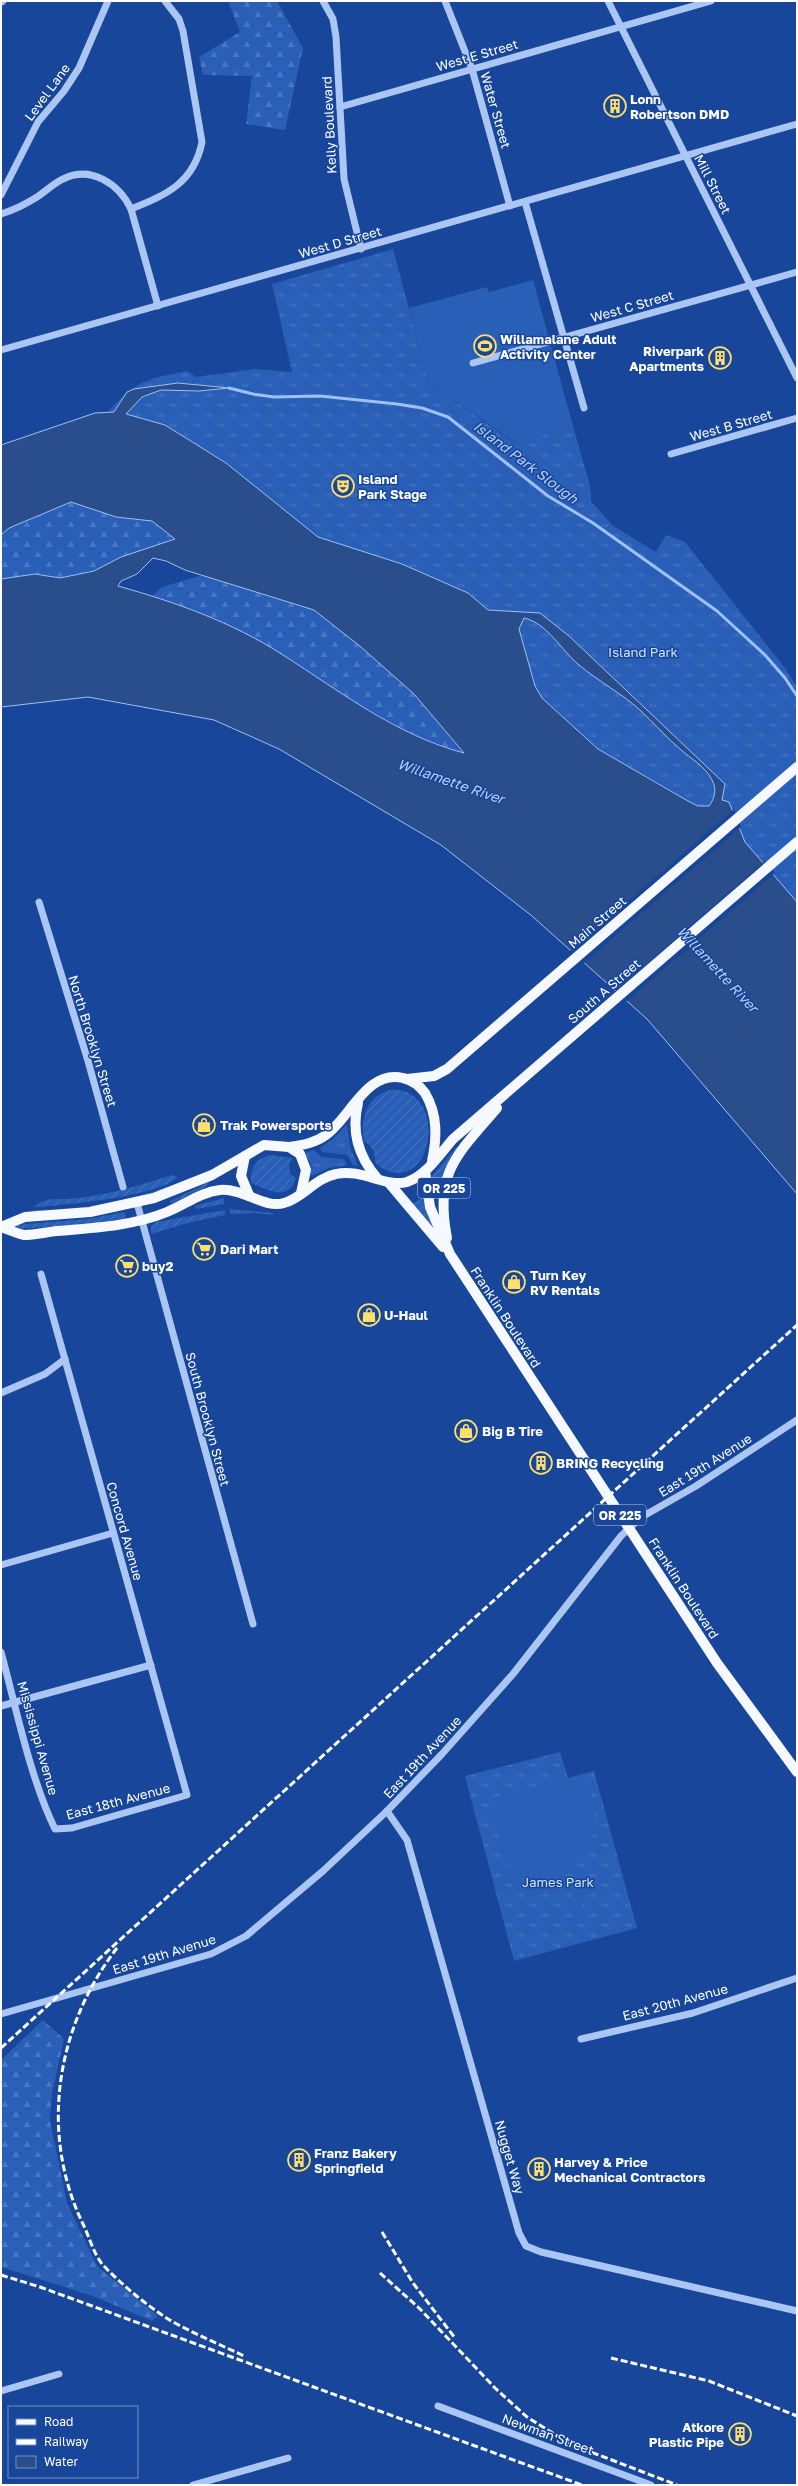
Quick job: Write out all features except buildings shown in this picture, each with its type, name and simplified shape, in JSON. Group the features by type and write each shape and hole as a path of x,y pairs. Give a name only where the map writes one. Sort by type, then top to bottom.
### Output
{"main road":[{"name":"Main Street","path":"407,1079 436,1075 447,1069 797,767"},
{"name":"South A Street","path":"428,1167 453,1140 554,1051 797,842"},
{"name":"Franklin Boulevard","path":"1,1227 25,1217 90,1212 137,1203 205,1179 245,1156 253,1149 264,1145 289,1147 307,1144 326,1135 369,1087 380,1080 392,1076 407,1079 422,1090 432,1110 436,1132 428,1167 430,1207 450,1254"},
{"name":"OR 225","path":"450,1254 442,1202 448,1176 469,1140 517,1085"},
{"path":"358,1100 355,1122 357,1144 365,1162 377,1178"},
{"path":"289,1147 300,1154 304,1164 305,1176 301,1192"},
{"path":"245,1156 241,1176 249,1195"},
{"name":"Franklin Boulevard","path":"1,1227 23,1235 83,1229 141,1220 167,1212 212,1192 232,1190 249,1195 265,1203 277,1205 288,1202 316,1182 335,1174 359,1173 389,1183 405,1183 428,1167"},
{"name":"Franklin Boulevard","path":"389,1183 450,1254 718,1663 797,1772"}],"street":[{"name":"Level Lane","path":"1,195 38,122 64,91 79,68 108,1"},
{"path":"131,209 177,187 192,172 200,155 202,142 183,30 179,19 165,1"},
{"name":"Kelly Boulevard","path":"323,1 333,19 336,37 346,195 361,249"},
{"name":"Water Street","path":"445,1 472,69 510,206"},
{"name":"Mill Street","path":"608,1 797,378"},
{"name":"West E Street","path":"340,107 711,1"},
{"name":"West D Street","path":"1,350 797,124"},
{"path":"1,214 36,198 63,178 82,174 100,178 114,184 125,196 131,209 158,306"},
{"path":"525,202 584,408"},
{"name":"West C Street","path":"473,363 797,272"},
{"name":"West B Street","path":"671,454 797,418"},
{"name":"North Brooklyn Street","path":"39,902 88,1061 123,1187"},
{"name":"South Brooklyn Street","path":"137,1203 252,1624"},
{"name":"Concord Avenue","path":"41,1274 187,1795"},
{"path":"1,1393 45,1374 65,1359"},
{"name":"East 19th Avenue","path":"1,2014 198,1958 232,1944 246,1936 317,1876 387,1811 442,1754 513,1674 629,1529 640,1518 696,1486 797,1420"},
{"path":"1,1565 113,1533"},
{"name":"Mississippi Avenue","path":"1,1652 48,1814 55,1829"},
{"path":"1,1706 151,1665"},
{"name":"East 18th Avenue","path":"55,1829 72,1828 187,1795"},
{"name":"Nugget Way","path":"387,1811 407,1840 519,2233 526,2246 541,2252 797,2311"},
{"name":"East 20th Avenue","path":"581,2039 693,2013 797,1978"},
{"path":"1,2391 59,2374"},
{"name":"Newman Street","path":"438,2406 651,2485"},
{"path":"193,2485 288,2458"}],"green space":[{"path":"228,1 277,1 303,48 285,130 246,124 252,76 203,75 199,57 240,32"},
{"name":"Island Park","path":"393,249 429,383 515,443 573,426 590,486 591,501 612,525 656,552 666,535 685,542 785,668 797,687 797,902 745,842 671,790 598,749 542,698 468,593 402,564 318,537 226,463 165,425 108,412 118,401 135,387 143,382 162,376 187,371 196,377 254,369 292,372 272,284"},
{"name":"Willamalane Adult Activity Center","path":"533,280 573,426 516,443 429,383 409,308 487,287 489,292"},
{"path":"71,502 116,517 152,521 175,539 121,557 94,571 60,578 34,574 1,579 1,535 9,528"},
{"path":"203,575 314,610 361,647 414,694 464,754 411,734 339,693 282,654 214,618 152,596 162,587"},
{"path":"390,1090 407,1092 419,1101 426,1115 429,1130 427,1146 421,1160 410,1170 396,1173 384,1169 375,1162 374,1153 369,1145 364,1141 363,1133 364,1117 370,1103 382,1093"},
{"path":"347,1124 350,1147 358,1166 353,1165 347,1155 322,1152 320,1148 334,1138"},
{"path":"457,1146 459,1148 443,1176 439,1192 431,1192 431,1177"},
{"path":"314,1150 321,1157 344,1159 347,1165 329,1168 311,1176 311,1165 305,1153"},
{"path":"270,1155 292,1158 289,1166 290,1174 296,1178 293,1186 288,1190 283,1192 270,1191 251,1183 251,1173 254,1165 261,1159"},
{"path":"172,1175 177,1177 168,1184 132,1195 65,1205 34,1207 41,1202 55,1199 82,1198 108,1193 134,1187"},
{"path":"209,1182 207,1186 171,1204 170,1201"},
{"path":"169,1186 141,1198 88,1207 119,1201"},
{"path":"224,1198 224,1204 196,1209 195,1206"},
{"path":"423,1198 435,1229 432,1231 412,1204"},
{"path":"80,1207 32,1212 33,1210 50,1210"},
{"path":"230,1209 273,1213 273,1215 254,1213 230,1214"},
{"path":"225,1210 225,1215 187,1223 151,1234 151,1226 156,1222"},
{"path":"124,1212 126,1218 97,1223 17,1229 17,1226 25,1224 88,1219"},
{"name":"James Park","path":"560,1752 568,1778 594,1771 637,1928 514,1961 465,1776"},
{"path":"584,1774 592,1797 595,1817 593,1835 587,1850 578,1864 565,1875 551,1883 534,1889 515,1893 489,1804 494,1797"},
{"path":"581,1902 586,1921 574,1924 570,1904"},
{"path":"43,2020 64,2039 52,2094 50,2120 67,2203 97,2266 158,2316 152,2321 93,2296 1,2267 1,2060"}],"water":[{"name":"Willamette River","path":"178,383 229,388 199,391 161,390 142,397 126,414 165,425 226,463 318,537 402,564 468,593 488,610 540,613 569,636 725,784 722,800 729,802 745,842 797,902 797,1194 647,1019 532,916 441,845 279,749 214,720 88,697 1,707 1,579 35,574 60,578 94,571 121,557 175,539 152,521 116,517 71,502 9,528 1,535 1,445 95,413 114,412 127,392 134,389","holes":["153,558 166,561 185,570 314,610 361,647 414,694 464,753 439,745 392,724 348,698 264,643 244,633 182,606 118,586 121,581 137,574","524,618 540,625 572,659 633,704 684,753 702,767 712,780 715,790 713,800 709,806 698,806 688,801 598,749 542,698 535,686 519,629"]}],"pier":[{"path":"734,809 741,827 583,964 569,952"},
{"path":"765,861 775,873 626,1002 614,992"}],"waterway":[{"name":"Island Park Slough","path":"229,388 274,397 320,396 397,404 422,408 448,417 548,496 593,523 717,611 765,655 785,678 797,696"}],"railway":[{"path":"1,2048 797,1325"},
{"path":"117,1948 96,1979 80,2012 68,2046 61,2082 58,2118 61,2154 69,2189 97,2256 103,2265 118,2280 142,2301 168,2319 196,2334 244,2356"},
{"path":"382,2232 413,2283 455,2338"},
{"path":"380,2273 419,2308 495,2388 527,2417 570,2444 677,2485"},
{"path":"1,2275 40,2287 582,2485"},
{"path":"611,2358 709,2381 797,2416"}],"place":[{"name":"Lonn Robertson DMD","path":"615,106"},
{"name":"Willamalane Adult Activity Center","path":"485,346"},
{"name":"Riverpark Apartments","path":"720,358"},
{"name":"Island Park Stage","path":"343,486"},
{"name":"Trak Powersports","path":"204,1125"},
{"name":"Dari Mart","path":"204,1249"},
{"name":"buy2","path":"127,1266"},
{"name":"Turn Key RV Rentals","path":"514,1282"},
{"name":"U-Haul","path":"369,1315"},
{"name":"Big B Tire","path":"466,1431"},
{"name":"BRING Recycling","path":"541,1463"},
{"name":"Franz Bakery Springfield","path":"299,2160"},
{"name":"Harvey & Price Mechanical Contractors","path":"539,2169"},
{"name":"Atkore Plastic Pipe","path":"740,2434"}]}
